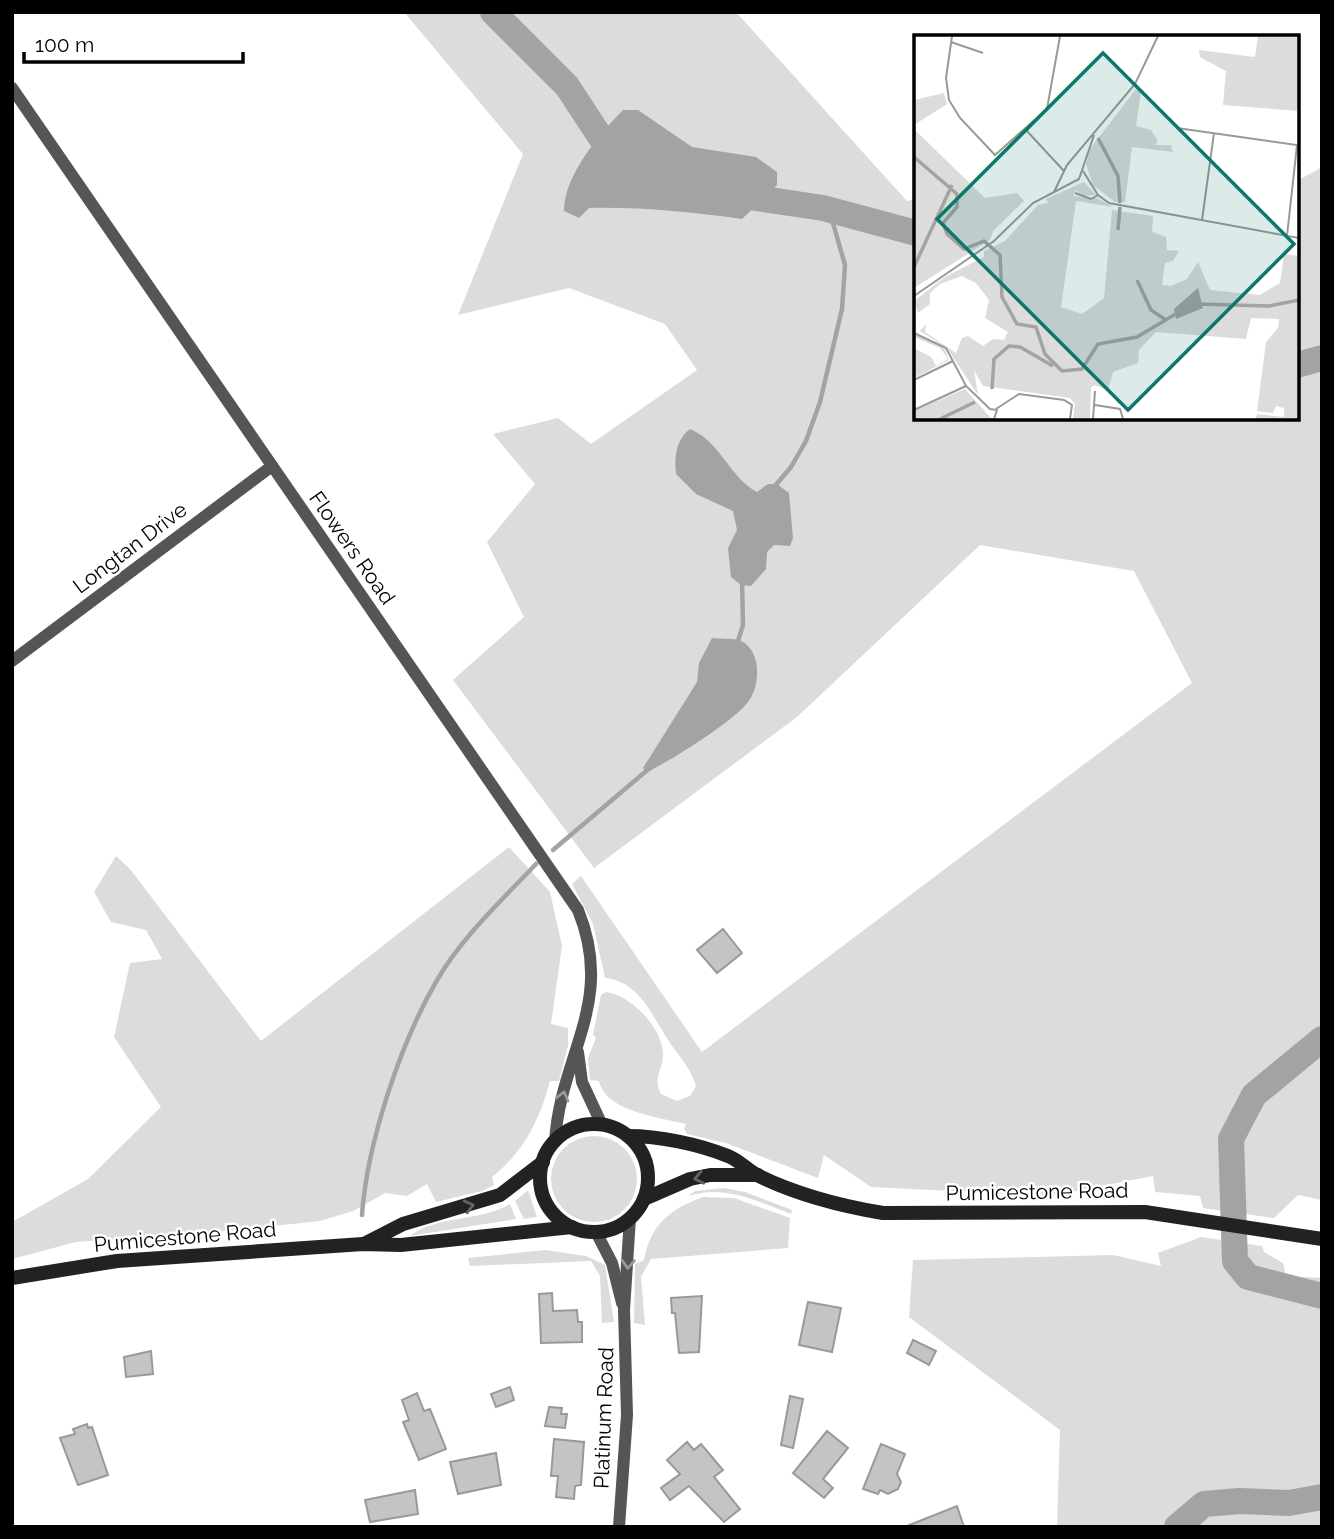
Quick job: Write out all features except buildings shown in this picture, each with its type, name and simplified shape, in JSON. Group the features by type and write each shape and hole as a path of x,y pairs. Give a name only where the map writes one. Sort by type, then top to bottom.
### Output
{"main road":[{"path":"602,1125 628,1136 639,1149 646,1165 648,1182 644,1199 631,1218 608,1230 596,1232 572,1227 549,1207 541,1185 543,1162 555,1142 576,1128 602,1125"},
{"name":"Pumicestone Road","path":"628,1136 648,1136 730,1156 758,1175 822,1199 883,1213 924,1215 1098,1210 1195,1218 1322,1239"},
{"name":"Pumicestone Road","path":"363,1244 403,1224 500,1195 543,1162"},
{"name":"Pumicestone Road","path":"644,1199 671,1185 700,1177 758,1175"},
{"name":"Pumicestone Road","path":"12,1278 117,1261 363,1244 401,1245 572,1227"}],"street":[{"name":"Flowers Road","path":"12,88 578,910 586,931 593,968 589,1006 578,1052 556,1119 555,1142"},
{"name":"Longtan Drive","path":"12,661 272,466"},
{"name":"Flowers Road","path":"578,1052 582,1082 602,1125"},
{"name":"Platinum Road","path":"619,1527 627,1415 624,1310 631,1218"},
{"name":"Platinum Road","path":"596,1232 612,1263 624,1310"}],"shaded area":[{"path":"404,12 736,12 907,201 914,199 914,420 1299,420 1299,180 1322,167 1322,1200 1298,1195 1274,1218 1203,1208 1200,1196 1155,1192 1153,1176 1051,1196 871,1187 824,1155 818,1178 726,1143 687,1134 684,1129 686,1124 635,1112 612,1100 599,1081 590,1080 588,1058 596,1038 593,1035 601,995 606,992 634,1005 657,1032 663,1052 658,1078 661,1094 677,1101 690,1096 696,1086 688,1069 644,1002 628,986 605,978 593,924 572,884 581,876 702,1052 1192,683 1134,571 980,545 797,717 594,868 453,680 524,617 487,542 535,484 493,434 558,418 591,444 697,370 665,324 569,288 458,315 523,154"},
{"path":"623,110 638,110 692,147 756,157 777,172 777,185 742,219 666,210 608,208 589,208 579,218 564,211 570,184 584,156"},
{"path":"690,429 710,442 747,486 757,492 768,484 777,484 789,493 793,538 790,546 774,545 767,552 766,569 751,586 741,585 731,577 728,548 737,530 733,511 696,494 676,474 677,449"},
{"path":"712,638 739,640 752,651 757,677 752,695 741,710 716,730 647,772 643,768 697,682 699,663"},
{"path":"509,847 550,892 562,946 551,1024 568,1028 568,1046 559,1081 550,1081 529,1134 513,1157 492,1177 494,1185 482,1191 436,1202 427,1184 407,1196 385,1193 353,1211 320,1221 76,1242 12,1259 12,1222 88,1179 161,1107 114,1037 130,963 162,959 146,930 111,922 94,892 116,856 130,869 261,1041"},
{"path":"586,1136 602,1136 625,1148 634,1162 637,1179 634,1196 625,1210 602,1222 586,1222 570,1215 558,1203 551,1187 551,1171 558,1155 570,1143"},
{"path":"724,1188 745,1192 792,1210 791,1214 753,1199 728,1193 688,1196 695,1191"},
{"path":"528,1190 537,1217 524,1219 515,1201"},
{"path":"703,1197 734,1198 790,1218 788,1248 651,1259 641,1277 645,1325 634,1323 635,1264 644,1260 651,1237 664,1220 681,1207"},
{"path":"510,1204 516,1219 410,1236 432,1225 485,1214"},
{"path":"1201,1237 1262,1246 1264,1252 1283,1263 1286,1276 1322,1278 1322,1527 1057,1527 1060,1430 909,1317 913,1260 1113,1255 1161,1266 1158,1253"},
{"path":"545,1250 586,1256 605,1265 614,1322 602,1323 600,1276 591,1261 470,1266 468,1258"}],"waterway":[{"path":"493,12 567,86 601,138 633,151"},
{"path":"731,189 756,198 823,208 914,232"},
{"path":"774,487 791,467 806,441 820,402 842,309 845,265 833,223 823,208"},
{"path":"1299,364 1322,358"},
{"path":"737,644 743,625 742,580"},
{"path":"553,850 651,767"},
{"path":"362,1215 371,1157 387,1095 423,1007 457,950 536,864"},
{"path":"1322,1039 1254,1095 1231,1139 1235,1261 1248,1277 1322,1296"},
{"path":"1177,1527 1204,1504 1239,1501 1289,1503 1322,1497"}]}
